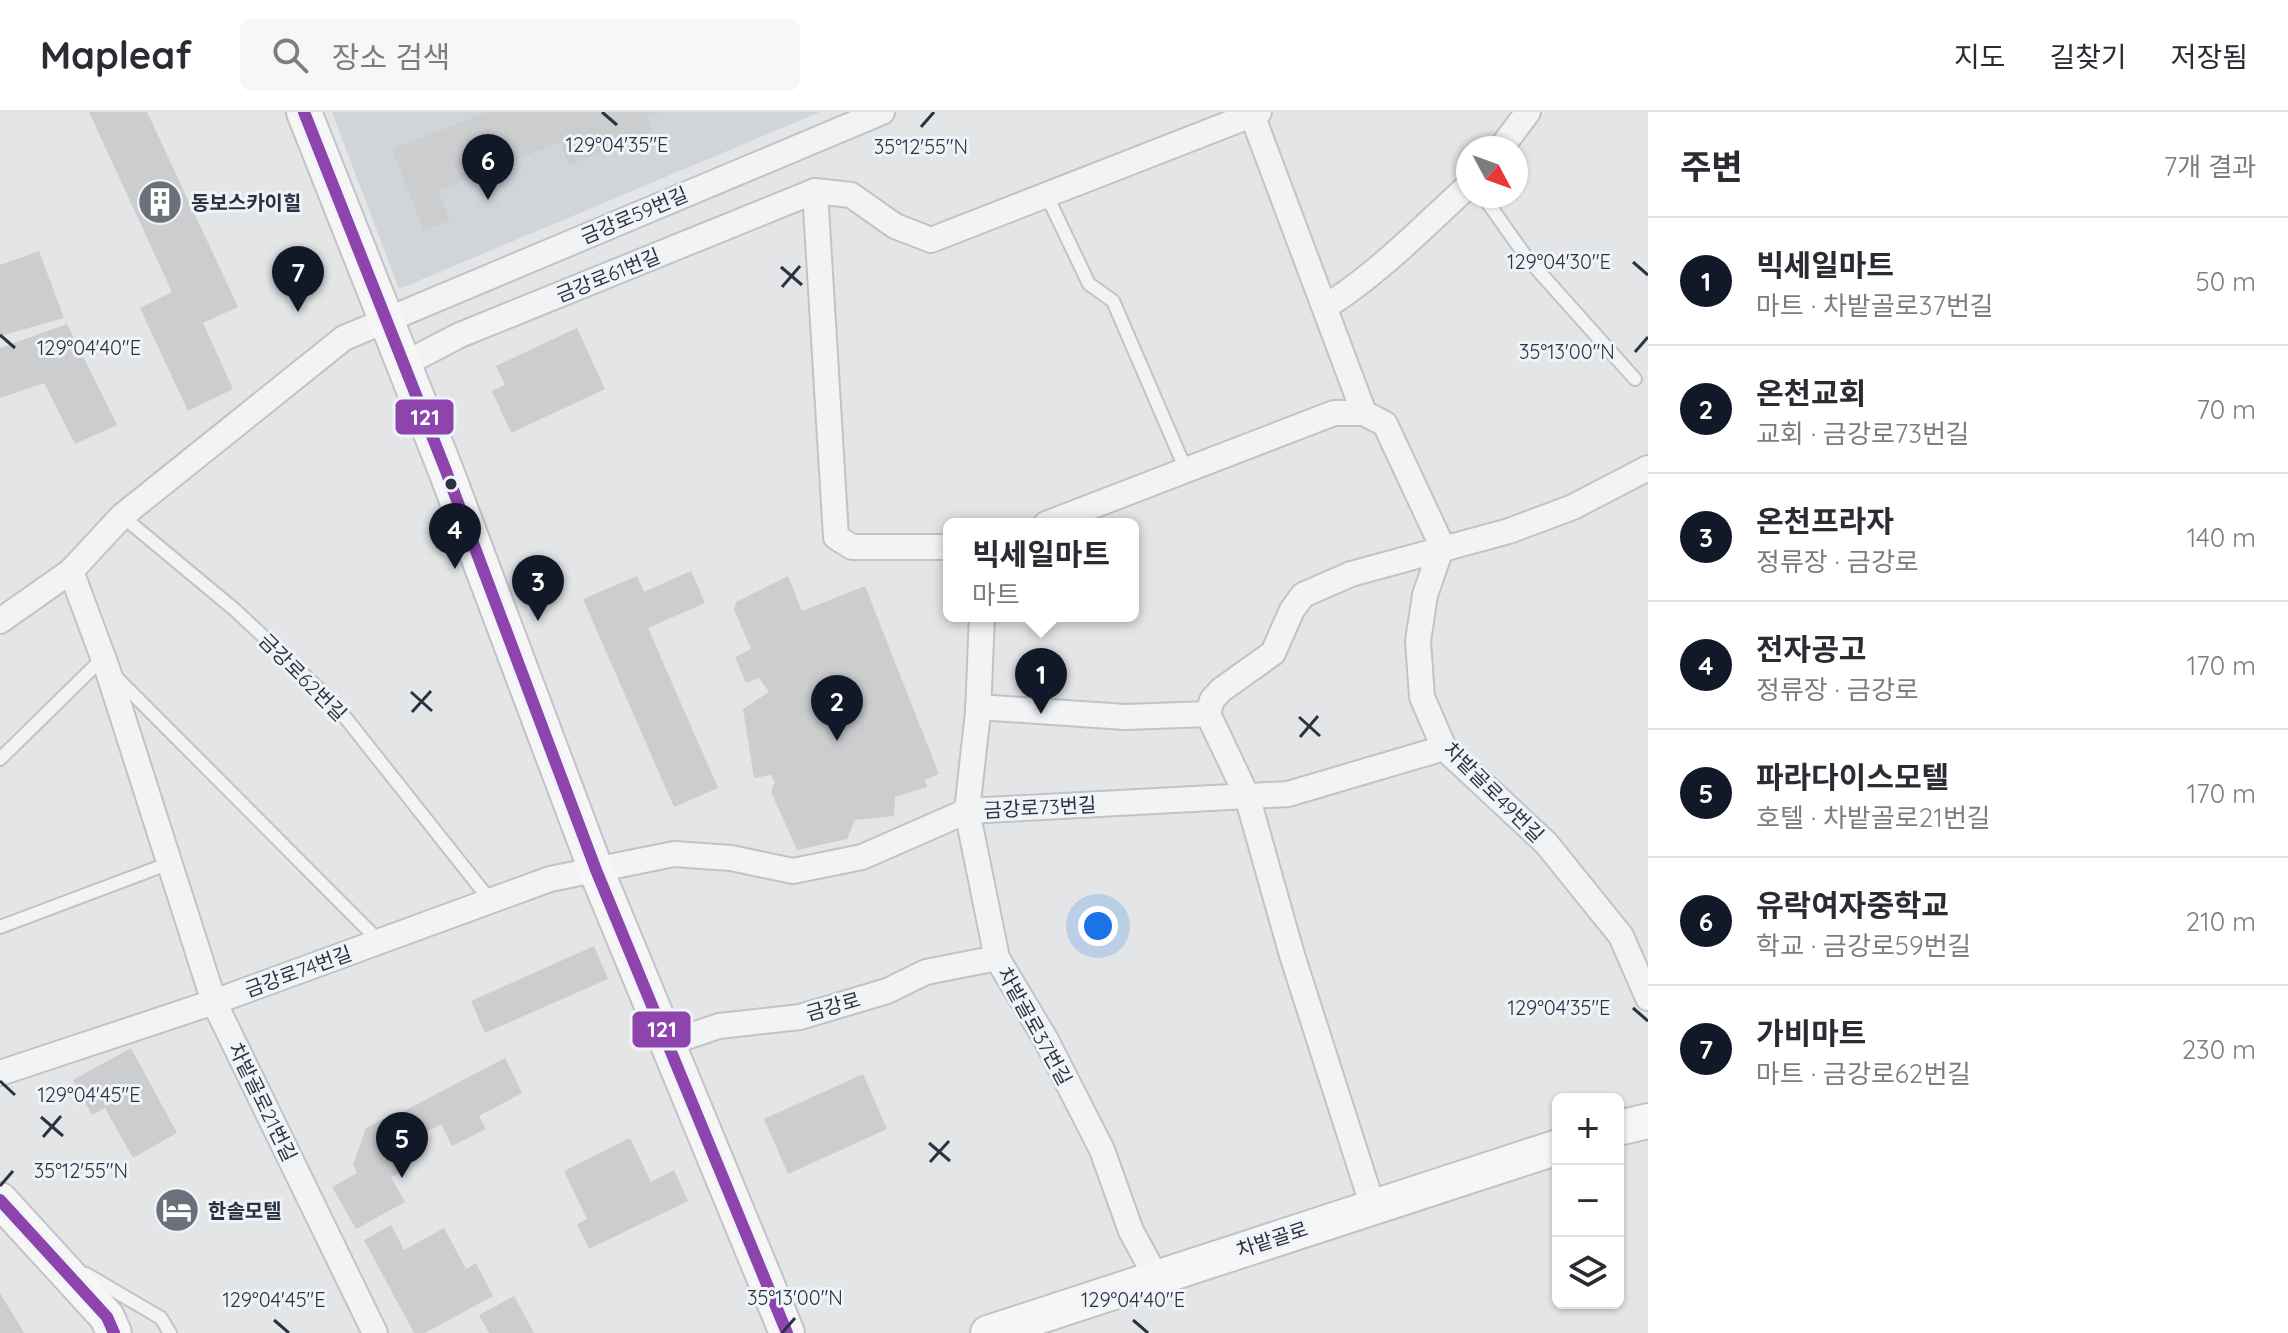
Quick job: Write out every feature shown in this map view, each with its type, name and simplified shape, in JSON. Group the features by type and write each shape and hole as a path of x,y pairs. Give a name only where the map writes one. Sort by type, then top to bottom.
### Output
{"street":[{"path":"304,112 404,364 596,870 787,1333"},
{"name":"금강로59번길","path":"386,319 882,112"},
{"path":"1510,136 1528,112"},
{"path":"943,547 852,547 836,537 832,521 815,191 851,195 895,226 931,240 1255,114 1364,413"},
{"name":"금강로61번길","path":"404,364 460,335 815,191"},
{"path":"1325,307 1349,292 1456,197"},
{"path":"0,621 71,571 122,516 344,338 386,319"},
{"path":"1062,518 1334,413 1364,413 1385,424 1442,546"},
{"path":"1373,1207 1292,955 1247,796 1208,714 1212,700 1221,690 1273,653 1292,610 1303,595 1351,574 1442,546 1509,531 1573,507 1648,468"},
{"name":"차밭골로49번길","path":"1442,546 1425,595 1418,641 1422,697 1444,748 1546,843 1621,936 1648,998"},
{"name":"차밭골로21번길","path":"71,571 106,663 214,1002 375,1333"},
{"name":"차밭골로37번길","path":"982,622 978,707 967,811 997,958 1046,1040 1102,1150 1131,1231 1156,1277"},
{"path":"978,707 1125,717 1208,714"},
{"name":"금강로73번길","path":"596,870 674,854 731,858 793,871 862,857 967,811 1288,794 1444,748"},
{"name":"금강로74번길","path":"0,1073 214,1002 550,879 596,870"},
{"name":"금강로","path":"666,1044 719,1026 800,1017 887,991 926,972 997,958"},
{"path":"1624,1127 1648,1121"},
{"name":"차밭골로","path":"988,1333 1552,1149"},
{"path":"0,1200 107,1317 114,1333"}],"lane":[{"path":"1047,196 1089,284 1113,301 1186,470"},
{"path":"1492,208 1527,258 1635,379"},
{"name":"금강로62번길","path":"122,516 235,610 333,702 490,900"},
{"path":"0,759 106,663"},
{"name":"차밭골로21번길","path":"106,663 379,941"},
{"path":"0,927 170,863"},
{"path":"51,1254 161,1318 170,1333"}],"shaded area":[{"path":"332,112 820,112 399,289"}],"building":[{"name":"동보스카이힐","path":"89,112 147,112 238,307 203,323 233,389 188,411 140,308 172,292"},
{"path":"487,112 660,112 647,117 652,132 569,165 560,142 438,191 450,221 424,231 392,149"},
{"path":"39,251 64,318 0,336 0,265"},
{"path":"67,324 117,425 75,444 44,383 0,398 0,348"},
{"path":"577,328 605,389 511,433 492,391 505,385 496,366"},
{"path":"691,571 705,603 648,628 718,788 674,807 583,599 637,576 644,592"},
{"path":"788,576 802,611 865,586 939,774 925,780 927,787 895,797 894,816 855,820 847,839 797,850 771,792 775,782 771,775 754,778 743,709 769,692 759,678 746,683 735,657 751,649 734,609 736,602"},
{"path":"594,946 608,979 485,1033 471,1001"},
{"path":"131,1048 177,1133 133,1158 105,1108 92,1115 73,1080"},
{"path":"505,1058 522,1093 479,1116 486,1129 452,1146 441,1124 415,1138 402,1112"},
{"path":"863,1074 887,1129 788,1174 764,1119"},
{"path":"383,1119 410,1167 391,1177 405,1202 356,1229 332,1187 357,1173 353,1165 366,1128"},
{"path":"630,1138 651,1182 674,1170 688,1201 589,1249 577,1224 587,1219 564,1171"},
{"path":"391,1225 404,1250 444,1228 466,1269 476,1263 493,1296 425,1333 414,1333 364,1240"},
{"path":"0,1293 24,1333 0,1333"},
{"path":"514,1296 534,1333 489,1333 479,1315"}],"transit line":[{"name":"121","path":"304,112 446,471 596,870 787,1333"},
{"name":"121","path":"0,1200 107,1317 114,1333"}],"place":[{"name":"유락여자중학교","path":"488,200"},
{"name":"동보스카이힐","path":"160,202"},
{"name":"가비마트","path":"298,312"},
{"name":"전자공고","path":"455,569"},
{"name":"온천프라자","path":"538,621"},
{"name":"빅세일마트","path":"1041,714"},
{"name":"온천교회","path":"837,741"},
{"name":"파라다이스모텔","path":"402,1178"},
{"name":"한솔모텔","path":"177,1210"}]}
